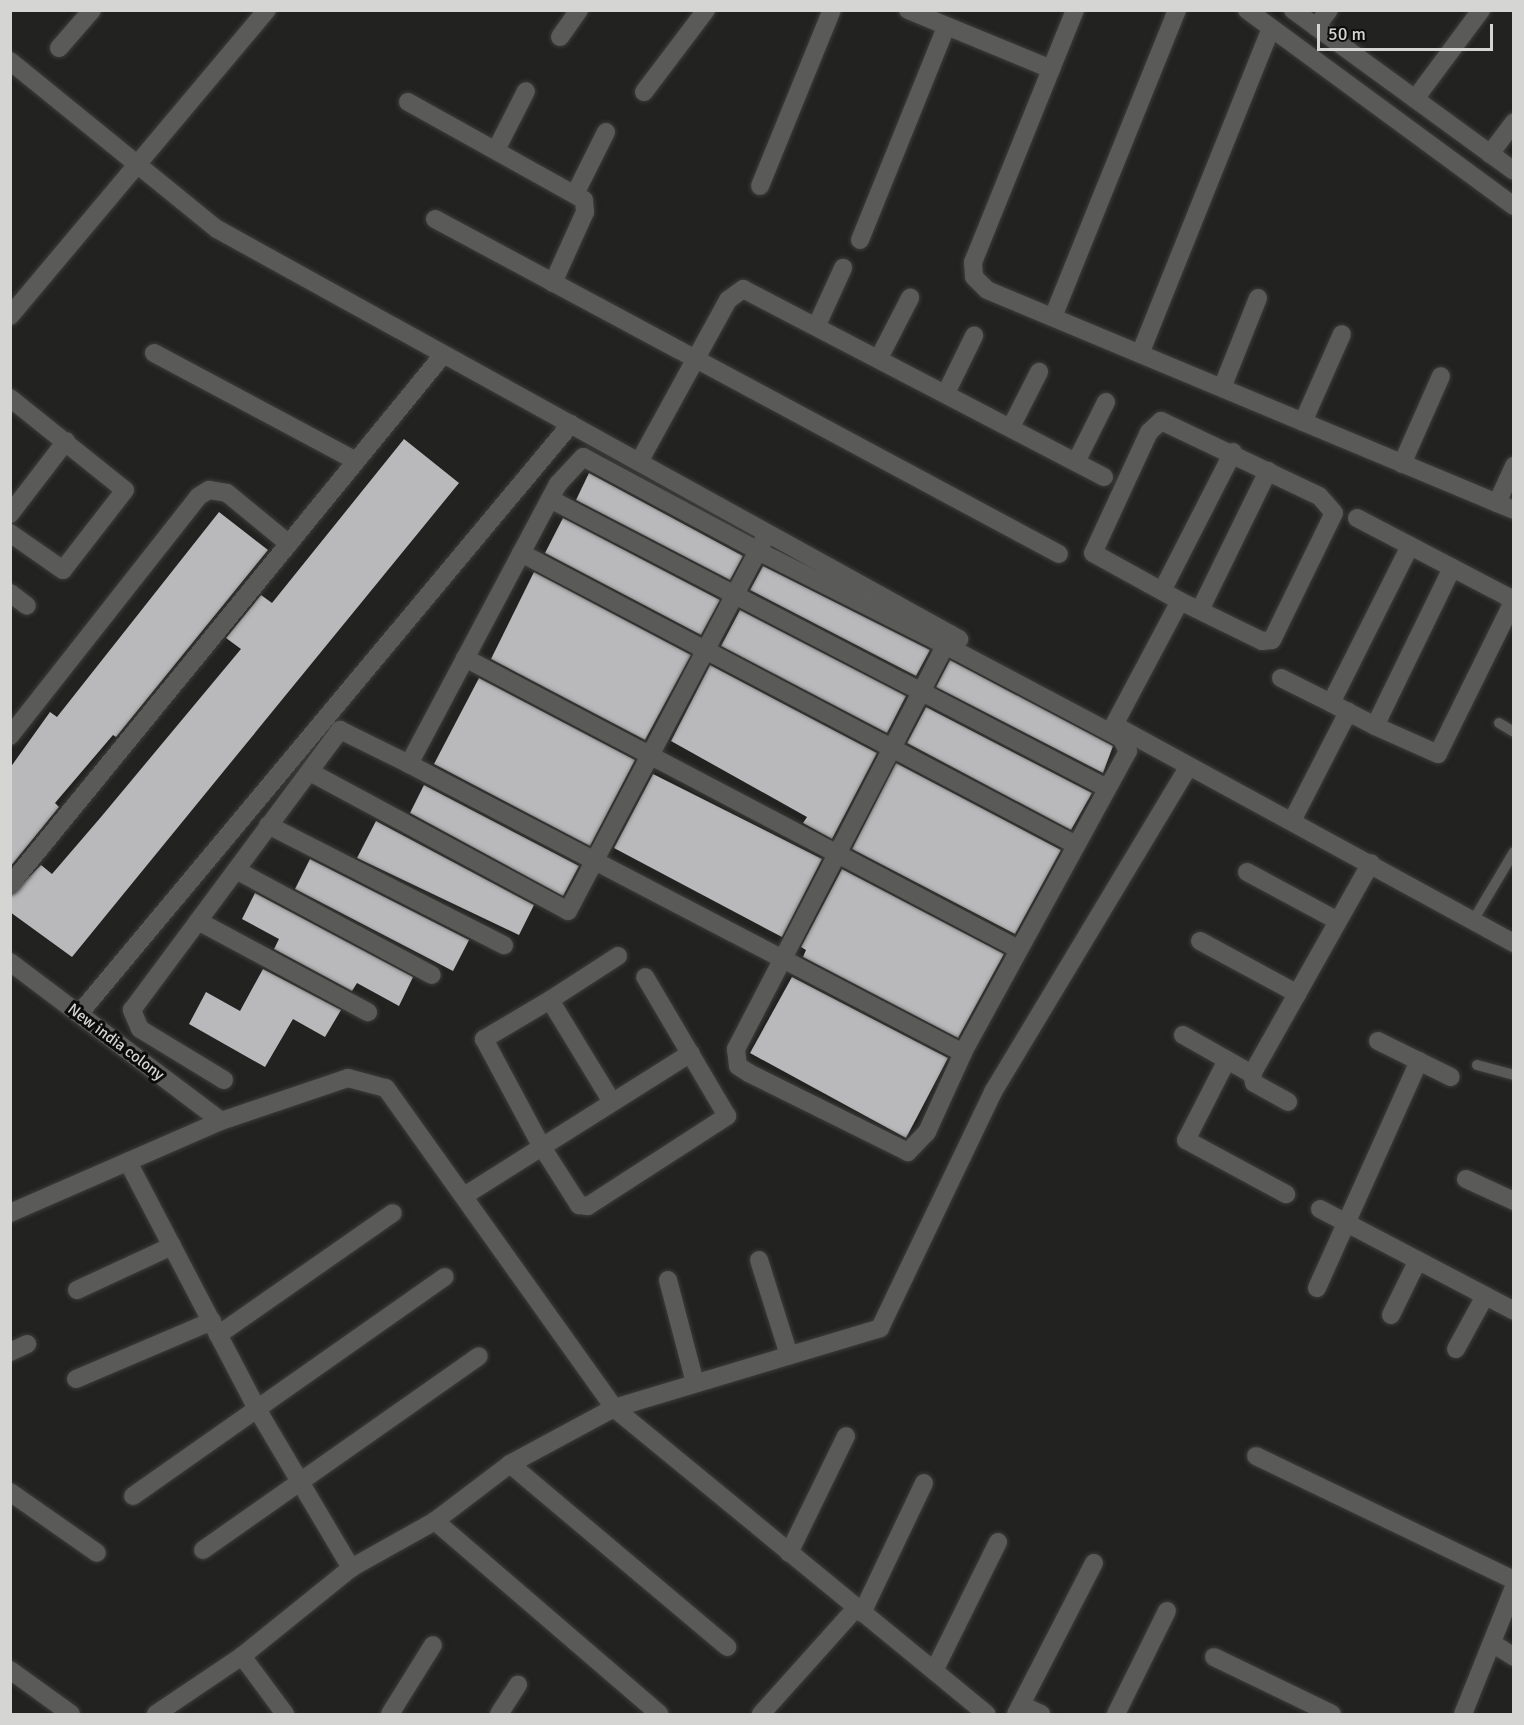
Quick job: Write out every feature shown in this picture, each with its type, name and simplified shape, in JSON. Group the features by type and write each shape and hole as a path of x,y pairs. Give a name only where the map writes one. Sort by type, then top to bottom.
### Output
{"street":[{"path":"59,48 92,10"},
{"path":"10,316 138,168 267,10"},
{"path":"560,37 579,10"},
{"path":"644,92 706,10"},
{"path":"760,186 832,10"},
{"path":"908,10 1051,69"},
{"path":"1075,10 973,262 974,278 987,290 1505,507 1514,465"},
{"path":"1053,317 1177,10"},
{"path":"1247,10 1514,206"},
{"path":"1293,10 1514,171"},
{"path":"1316,27 1329,10"},
{"path":"1415,99 1481,10"},
{"path":"860,240 946,27"},
{"path":"1140,354 1271,28"},
{"path":"10,61 138,168 217,229 442,356 768,533 1121,738 1128,751 1104,787 963,1053 927,1132 908,1152 749,1073 738,1066 735,1048 947,639"},
{"path":"496,150 526,91"},
{"path":"408,102 576,192 585,212 553,283"},
{"path":"1490,154 1514,122"},
{"path":"576,192 606,132"},
{"path":"435,219 1059,554"},
{"path":"818,325 843,268"},
{"path":"639,462 728,300 743,289 818,325 1104,477"},
{"path":"879,358 909,298"},
{"path":"1222,388 1258,298"},
{"path":"1303,422 1342,334"},
{"path":"946,393 974,336"},
{"path":"154,353 356,461"},
{"path":"10,885 442,356"},
{"path":"1011,428 1039,372"},
{"path":"1402,464 1441,376"},
{"path":"10,398 122,484 123,495 63,570 10,533"},
{"path":"1076,462 1106,402"},
{"path":"1169,421 1268,471 1319,496 1334,513 1276,633 1262,641 1162,591 1093,553 1149,432 1169,421"},
{"path":"80,1014 570,424"},
{"path":"10,514 66,441"},
{"path":"1162,591 1233,452"},
{"path":"409,764 550,500 583,457 758,551 947,639 1114,725 1474,919 1514,943"},
{"path":"1200,610 1268,471"},
{"path":"10,736 199,496 209,490 227,493 289,544"},
{"path":"550,500 1104,787"},
{"path":"1281,678 1375,726 1438,754 1502,625 1511,601 1357,518"},
{"path":"310,772 568,911 768,533"},
{"path":"1331,703 1410,546"},
{"path":"521,553 890,750 1074,844"},
{"path":"1375,726 1452,568"},
{"path":"10,593 27,606"},
{"path":"1114,725 1180,600"},
{"path":"465,658 649,759 1018,949"},
{"path":"1292,821 1348,712"},
{"path":"224,1080 140,1029 132,1010 340,729 594,864 963,1053"},
{"path":"156,1714 242,1656 351,1568 435,1521 510,1464 614,1408 880,1328 993,1092 1189,766"},
{"path":"268,825 504,945"},
{"path":"1288,1102 1254,1083 1252,1074 1371,864"},
{"path":"236,870 432,975"},
{"path":"1247,872 1338,921"},
{"path":"198,921 368,1012"},
{"path":"1200,941 1298,994"},
{"path":"618,956 550,1000 487,1036 483,1044 542,1147 583,1207 724,1120 725,1112 645,977"},
{"name":"New india colony","path":"13,969 80,1014 221,1121"},
{"path":"550,1000 612,1102"},
{"path":"1183,1035 1252,1074"},
{"path":"1378,1041 1451,1077"},
{"path":"464,1196 691,1053"},
{"path":"1227,1060 1186,1140 1286,1194"},
{"path":"1317,1288 1419,1061"},
{"path":"10,1213 221,1121 348,1078 386,1088 614,1408 986,1714"},
{"path":"128,1162 257,1409 351,1568"},
{"path":"1467,1179 1514,1202"},
{"path":"1320,1209 1514,1311"},
{"path":"76,1379 215,1328 393,1213"},
{"path":"76,1290 172,1246"},
{"path":"759,1260 789,1355"},
{"path":"1391,1315 1418,1260"},
{"path":"133,1496 445,1277"},
{"path":"668,1280 695,1383"},
{"path":"1456,1349 1485,1296"},
{"path":"10,1352 27,1344"},
{"path":"203,1550 479,1356"},
{"path":"789,1553 846,1436"},
{"path":"1256,1456 1514,1580"},
{"path":"510,1464 727,1647"},
{"path":"761,1714 859,1610 924,1483"},
{"path":"10,1492 97,1552"},
{"path":"435,1521 659,1714"},
{"path":"934,1671 999,1542"},
{"path":"1041,1714 1018,1710 1094,1563"},
{"path":"1462,1714 1514,1587"},
{"path":"1116,1714 1167,1611"},
{"path":"1492,1643 1514,1657"},
{"path":"390,1714 433,1645"},
{"path":"242,1656 285,1714"},
{"path":"1214,1657 1332,1714"},
{"path":"10,1670 72,1714"},
{"path":"499,1714 518,1685"}],"lane":[{"path":"1498,723 1514,732"},
{"path":"1474,919 1514,852"},
{"path":"1477,1065 1514,1075"}],"building":[{"path":"404,439 459,483 72,957 10,912 10,896 41,865 52,874 241,649 226,638 261,595 272,603"},
{"path":"589,473 743,556 730,580 576,500"},
{"path":"219,512 268,550 116,737 113,735 55,803 59,807 10,867 10,768 50,712 57,717"},
{"path":"563,518 720,600 701,635 545,553"},
{"path":"763,566 930,650 916,676 750,590"},
{"path":"534,572 691,655 645,740 491,659"},
{"path":"740,610 906,696 887,733 721,646"},
{"path":"950,660 1113,746 1103,773 936,687"},
{"path":"710,665 877,753 832,839 803,823 807,817 671,741"},
{"path":"479,678 635,760 590,846 434,764"},
{"path":"926,707 1092,793 1071,830 907,743"},
{"path":"896,763 1061,850 1015,934 852,849"},
{"path":"653,774 822,859 782,937 614,848"},
{"path":"424,785 579,866 563,896 410,813"},
{"path":"376,821 534,905 519,935 357,858"},
{"path":"310,859 469,940 453,971 295,889"},
{"path":"842,869 1004,954 958,1038 803,957 806,950 801,947"},
{"path":"255,893 413,977 399,1006 357,983 352,991 274,949 279,939 242,919"},
{"path":"263,969 341,1010 325,1037 293,1019 265,1067 189,1024 206,992 240,1011"},
{"path":"792,977 948,1058 906,1138 750,1053"}]}
